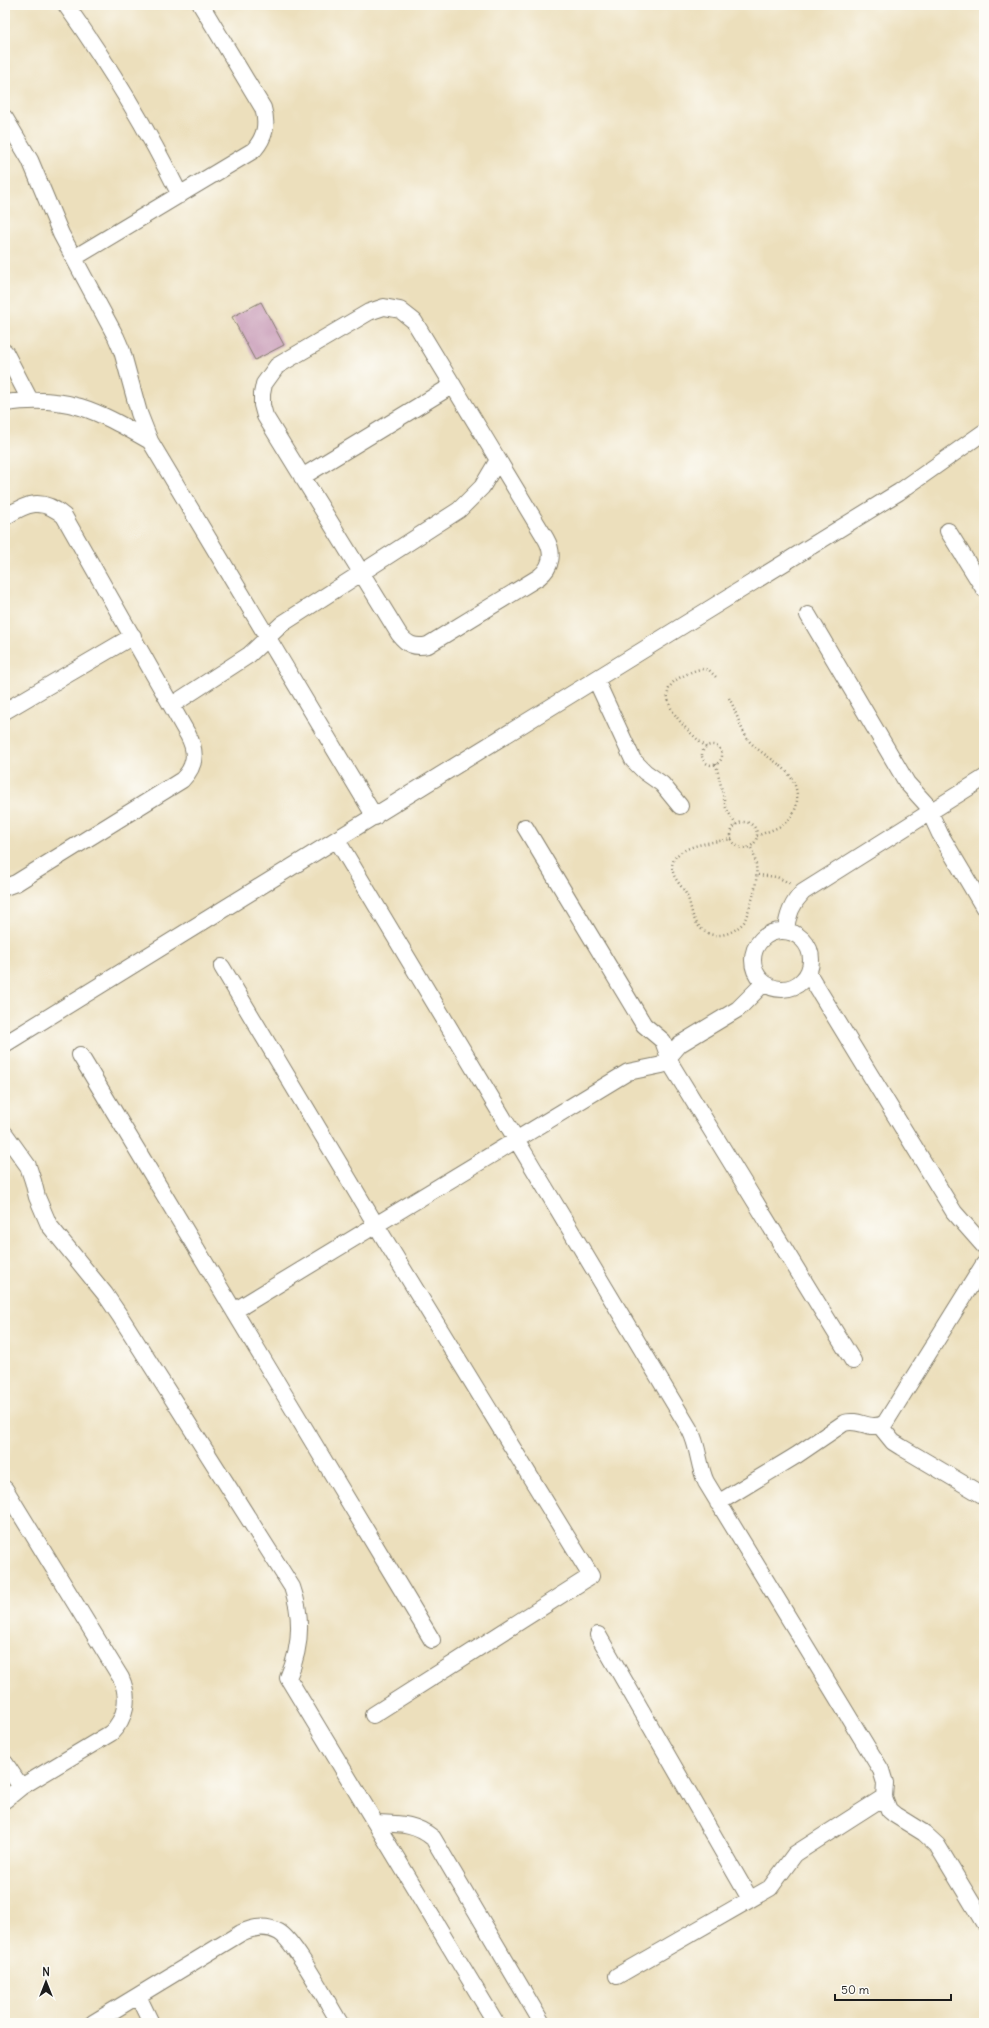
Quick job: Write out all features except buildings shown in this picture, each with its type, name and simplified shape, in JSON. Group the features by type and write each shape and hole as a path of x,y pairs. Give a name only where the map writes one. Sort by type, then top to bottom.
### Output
{"street":[{"path":"66,5 100,52 138,113 180,194"},
{"path":"74,258 254,150 264,135 266,126 263,108 201,5"},
{"path":"5,118 30,160 61,234 116,337 122,352 129,383 150,441 375,817"},
{"path":"380,308 392,308 408,314 414,321 453,385 550,544 551,557 550,563 539,577 428,645 421,646 408,644 403,640 265,416 262,405 264,384 277,366 369,312 380,308"},
{"path":"5,352 30,400"},
{"path":"302,477 453,385"},
{"path":"5,403 30,400 48,400 84,407 108,417 150,441"},
{"path":"5,1044 375,817 899,492 984,432"},
{"path":"172,705 249,654 282,624 459,510 482,487 498,460"},
{"path":"5,517 18,509 33,504 49,506 64,516 172,705 192,743 194,751 194,760 188,775 182,780 30,875 5,887"},
{"path":"948,531 984,589"},
{"path":"808,615 907,783 926,804 940,834 984,908"},
{"path":"5,711 133,636"},
{"path":"596,680 633,760 645,772 662,784 680,806"},
{"path":"786,931 790,910 796,899 803,892 984,778"},
{"path":"525,827 644,1025 663,1041 668,1058 853,1361"},
{"path":"337,840 690,1430 697,1446 702,1474 881,1770 885,1784 884,1797 889,1810 924,1833 937,1845 984,1923"},
{"path":"786,931 798,936 808,946 811,959 808,973 798,984 792,987 777,988 764,983 759,977 753,964 755,949 764,936 771,933 786,931"},
{"path":"222,967 376,1225 591,1576 373,1715"},
{"path":"808,973 954,1212 984,1246"},
{"path":"234,1311 516,1138 628,1072 640,1068 658,1067 680,1044 738,1009 764,983"},
{"path":"80,1055 432,1640"},
{"path":"5,1134 28,1166 34,1181 36,1197 49,1225 105,1294 120,1316 292,1587 298,1610 300,1633 296,1656 288,1678 496,2023"},
{"path":"718,1502 797,1455 844,1423 854,1421 868,1427 880,1426 889,1419 979,1286 984,1264"},
{"path":"880,1426 893,1442 901,1448 984,1496"},
{"path":"5,1489 121,1678 126,1693 124,1712 121,1721 111,1733 21,1787 5,1800"},
{"path":"598,1635 750,1899"},
{"path":"5,1763 21,1787"},
{"path":"618,1976 770,1888 795,1854 884,1797"},
{"path":"376,1823 409,1825 424,1831 432,1838 542,2023"},
{"path":"93,2023 240,1934 254,1928 263,1928 279,1932 292,1944 340,2023"},
{"path":"138,1996 151,2023"}],"path":[{"path":"706,747 674,714 668,699 669,693 675,681 680,677 699,669 709,670 717,678"},
{"path":"729,698 747,738 786,771 791,777 797,792 796,806 790,818 780,826 757,836"},
{"path":"714,745 720,750 722,758 716,764 712,765 705,762 702,755 706,747 714,745"},
{"path":"716,764 723,787 726,808 736,825"},
{"path":"744,822 753,826 757,836 756,841 750,846 742,848 737,846 732,839 732,832 736,825 744,822"},
{"path":"732,839 691,847 678,854 673,862 673,872 687,895 696,922 699,927 709,934 722,936 734,932 740,928 747,916 758,874 756,860 750,846"},
{"path":"758,874 768,875 786,881 803,892"}]}
